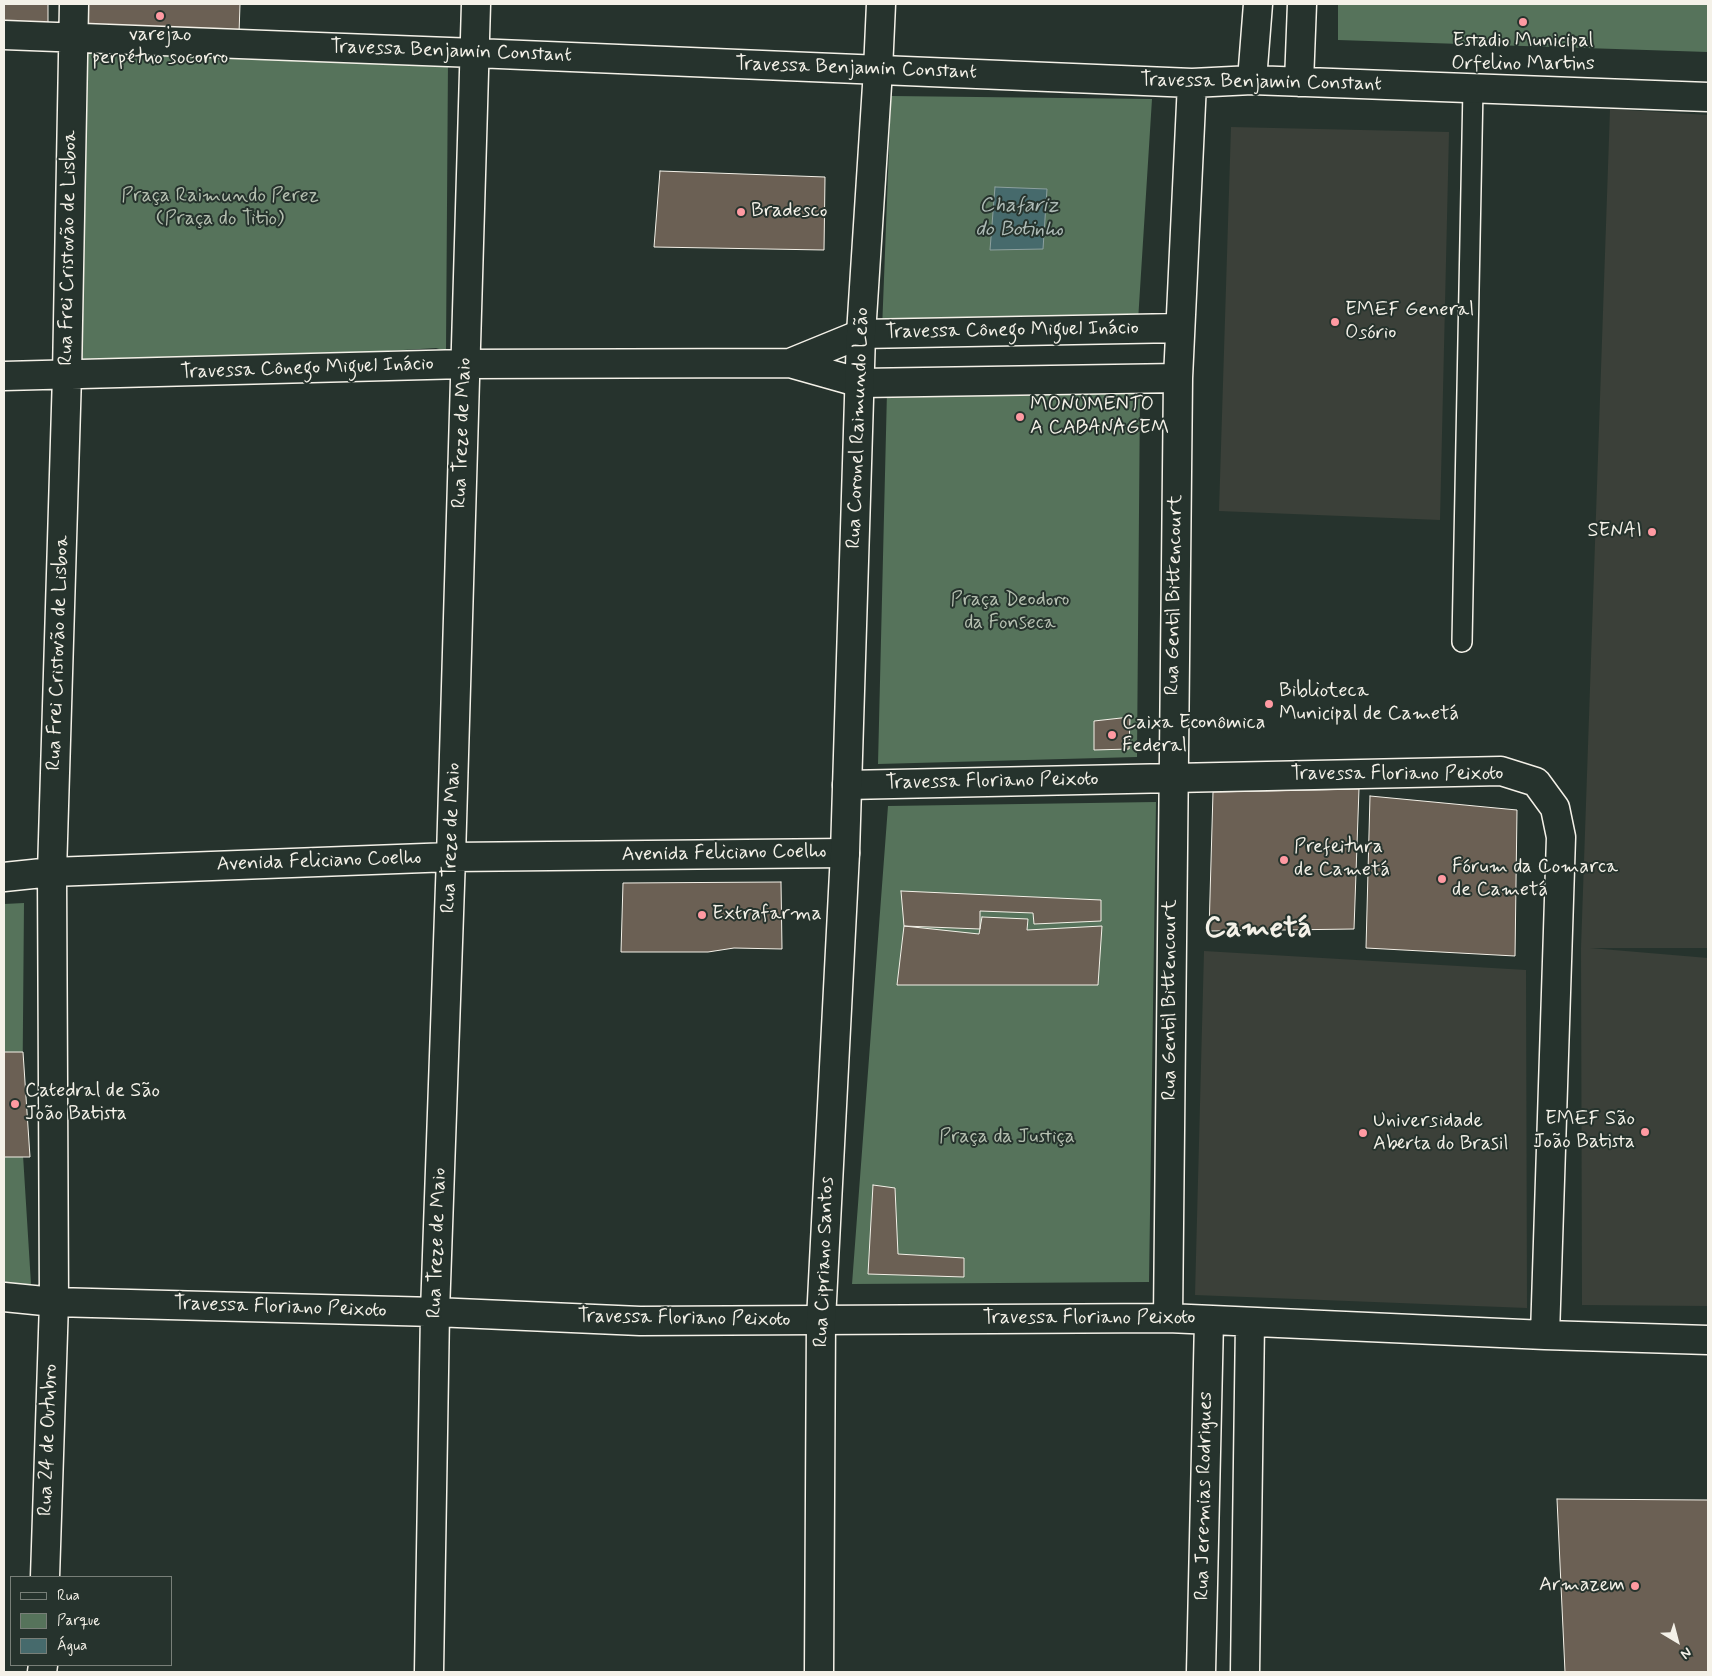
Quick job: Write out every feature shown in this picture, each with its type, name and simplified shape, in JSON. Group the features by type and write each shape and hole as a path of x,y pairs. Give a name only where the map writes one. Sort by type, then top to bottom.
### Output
{"street":[{"name":"Rua Frei Cristovão de Lisboa","path":"54,1302 52,872 67,375 74,4"},
{"name":"Rua Treze de Maio","path":"429,1672 435,1312 451,857 476,4"},
{"name":"Rua Coronel Raimundo Leão","path":"845,853 861,383 861,334 881,4"},
{"path":"1252,80 1258,4"},
{"path":"1299,82 1302,4"},
{"name":"Travessa Benjamin Constant","path":"4,35 1192,83 1252,80 1708,97"},
{"name":"Rua Gentil Bittencourt","path":"1168,1318 1178,378 1192,83"},
{"name":"Travessa Cônego Miguel Inácio","path":"790,363 861,334 1180,328"},
{"name":"Travessa Cônego Miguel Inácio","path":"4,376 465,364 790,363 861,383 1178,378"},
{"name":"Travessa Floriano Peixoto","path":"847,784 1501,771 1536,782 1555,808 1561,837 1545,1335"},
{"name":"Avenida Feliciano Coelho","path":"4,877 52,872 451,857 845,853"},
{"name":"Rua Cipriano Santos","path":"819,1672 821,1320 845,853"},
{"name":"Travessa Floriano Peixoto","path":"4,1297 54,1302 435,1312 640,1321 1168,1318 1545,1335 1708,1340"},
{"name":"Rua 24 de Outubro","path":"45,1576 54,1302"},
{"name":"Rua Jeremias Rodrigues","path":"1201,1672 1209,1320"},
{"path":"1244,1672 1250,1322"}],"lane":[{"path":"1462,642 1473,88"}],"shaded area":[{"name":"SENAI","path":"1610,109 1708,115 1708,948 1590,948 1708,958 1708,1306 1582,1305 1581,948"},
{"name":"EMEF General Osório","path":"1231,127 1449,132 1440,520 1219,511"},
{"name":"Universidade Aberta do Brasil","path":"1204,951 1526,970 1527,1308 1195,1295"}],"green space":[{"name":"Estadio Municipal Orfelino Martins","path":"1338,4 1708,4 1708,52 1338,40"},
{"name":"Praça Raimundo Perez (Praça do Titio)","path":"71,53 448,60 446,351 436,348 62,371"},
{"path":"891,96 1152,99 1138,321 882,330"},
{"name":"Praça Deodoro da Fonseca","path":"1140,390 1137,757 878,764 887,391"},
{"name":"Praça da Justiça","path":"1156,802 1149,1282 852,1284 888,806"},
{"path":"24,903 22,1139 31,1284 4,1284 4,904"}],"water":[{"name":"Chafariz do Botinho","path":"995,187 1047,189 1043,249 990,250"}],"building":[{"path":"4,4 48,4 48,24 4,21"},
{"name":"varejao perpétuo socorro","path":"81,4 240,4 239,34 81,29"},
{"name":"Bradesco","path":"660,171 825,177 824,250 654,247"},
{"name":"Caixa Econômica Federal","path":"1130,717 1129,749 1094,750 1094,721"},
{"name":"Prefeitura de Cametá","path":"1359,789 1354,929 1209,931 1213,792"},
{"name":"Fórum da Comarca de Cametá","path":"1370,796 1517,810 1515,956 1366,948"},
{"name":"Extrafarma","path":"781,882 782,949 734,948 708,952 621,952 623,883"},
{"path":"901,891 1101,900 1101,921 1034,924 1033,913 980,911 980,929 904,926"},
{"path":"982,917 1028,919 1027,930 1102,926 1098,985 897,985 904,926 979,934"},
{"name":"Catedral de São João Batista","path":"4,1052 23,1052 30,1157 4,1157"},
{"path":"873,1185 895,1188 898,1254 964,1258 964,1277 868,1274"},
{"name":"Armazem","path":"1557,1499 1708,1500 1708,1672 1565,1672"}],"place":[{"name":"varejao perpétuo socorro","path":"160,16"},
{"name":"Estadio Municipal Orfelino Martins","path":"1523,22"},
{"name":"Bradesco","path":"741,212"},
{"name":"EMEF General Osório","path":"1335,322"},
{"name":"MONUMENTO A CABANAGEM","path":"1020,417"},
{"name":"SENAI","path":"1652,532"},
{"name":"Biblioteca Municipal de Cametá","path":"1269,704"},
{"name":"Caixa Econômica Federal","path":"1112,735"},
{"name":"Prefeitura de Cametá","path":"1284,860"},
{"name":"Fórum da Comarca de Cametá","path":"1442,879"},
{"name":"Extrafarma","path":"702,915"},
{"name":"Catedral de São João Batista","path":"15,1104"},
{"name":"EMEF São João Batista","path":"1645,1132"},
{"name":"Universidade Aberta do Brasil","path":"1363,1133"},
{"name":"Armazem","path":"1635,1586"}],"district":[{"name":"Cametá","path":"1258,930"}]}
